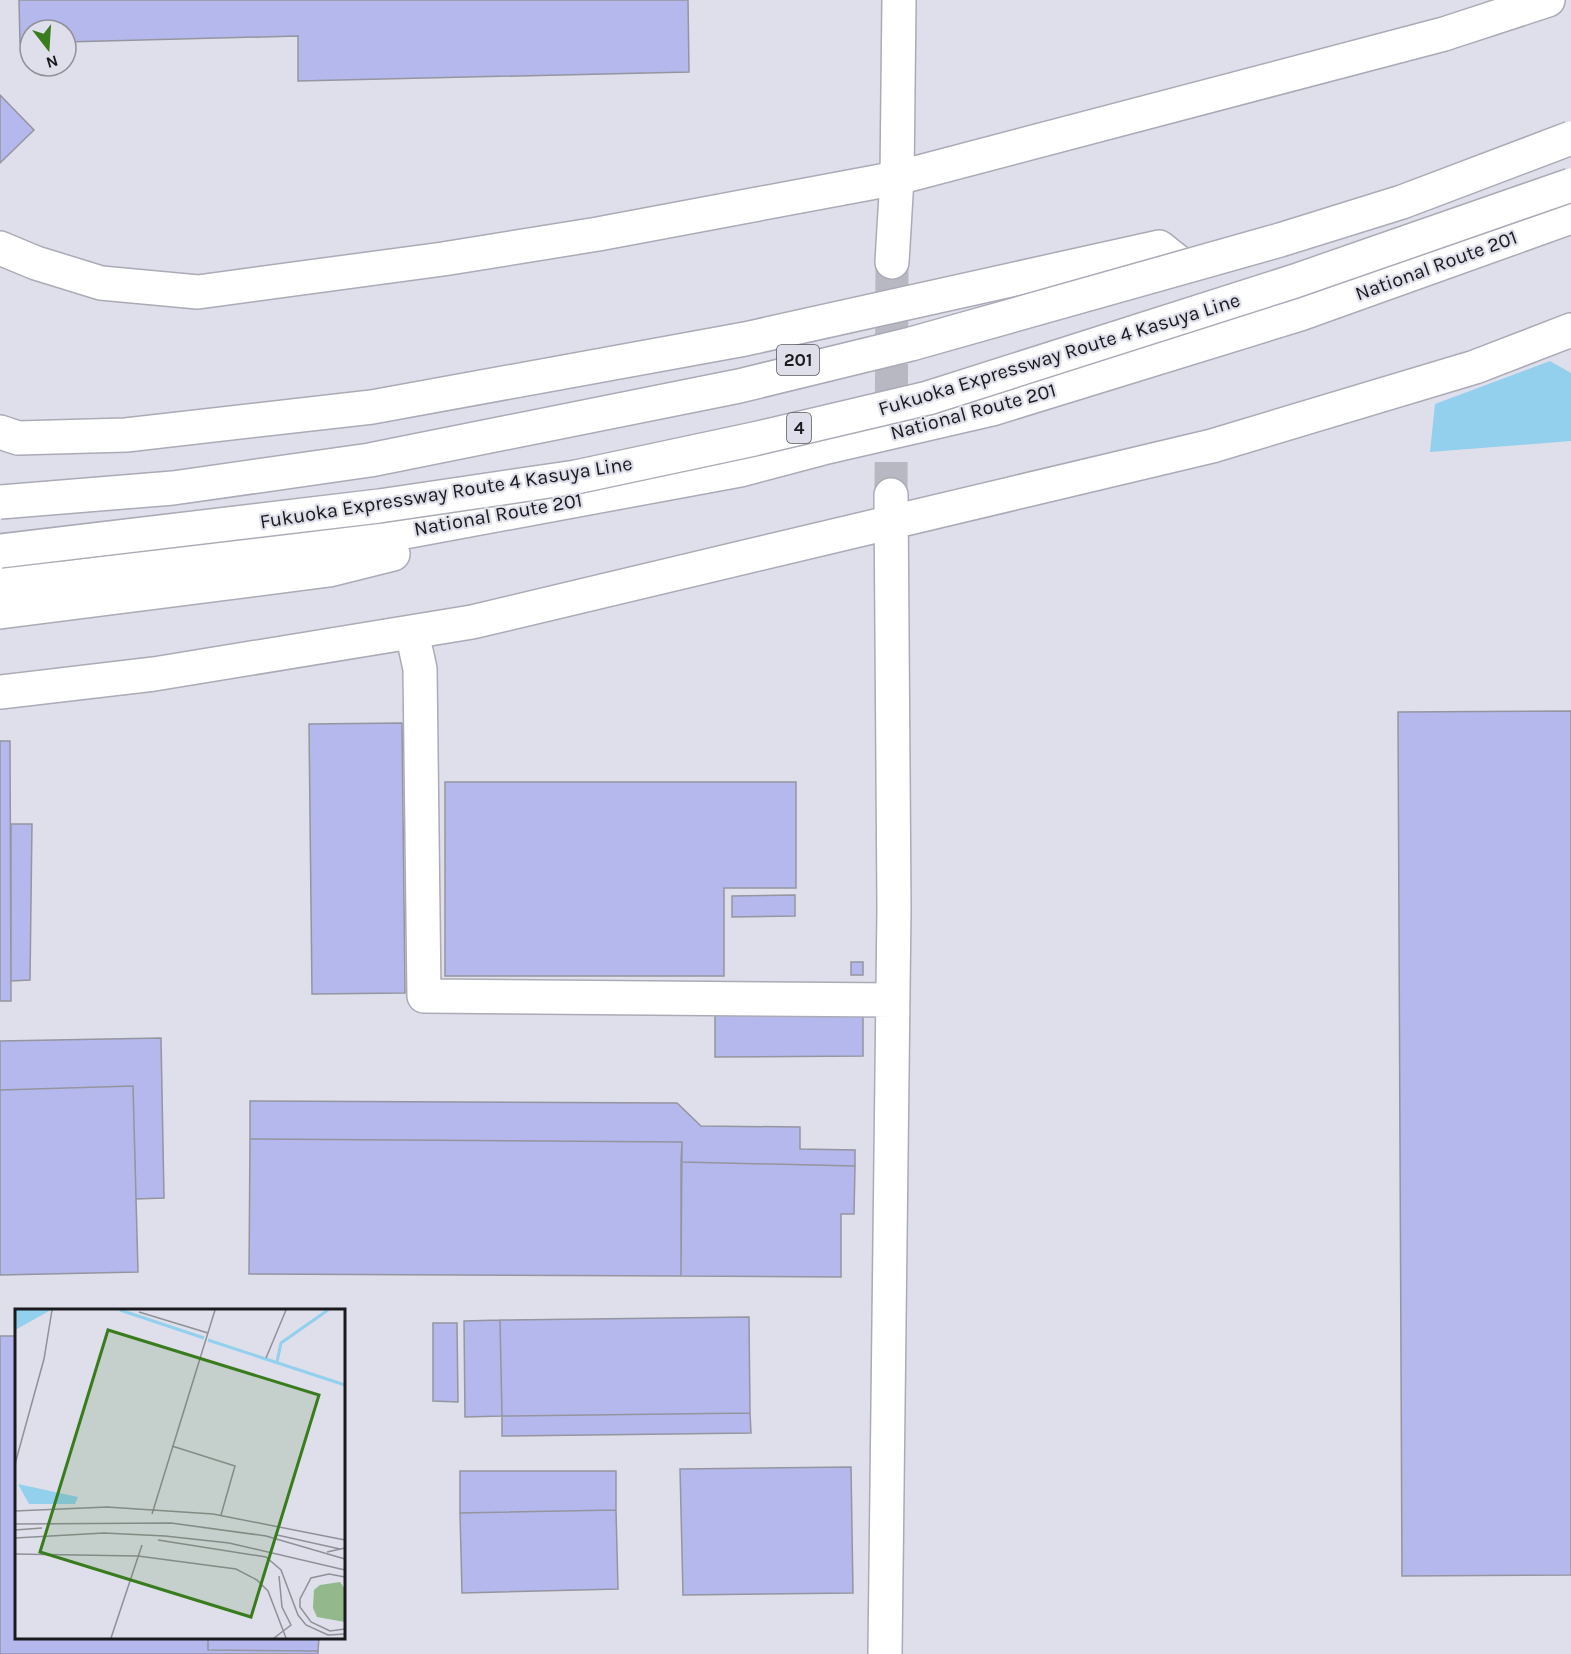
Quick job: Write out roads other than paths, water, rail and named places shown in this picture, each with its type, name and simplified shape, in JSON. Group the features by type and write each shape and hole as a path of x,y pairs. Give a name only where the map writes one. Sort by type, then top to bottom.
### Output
{"main road":[{"path":"892,262 897,178 899,0"},
{"path":"0,248 36,263 100,284 198,292 442,259 587,236 897,178 1444,34 1548,0"},
{"name":"201","path":"0,488 305,459 751,372 1178,262 1494,155 1571,125"},
{"path":"0,502 173,488 370,460 739,386 911,344 1280,240 1402,202 1571,138"},
{"name":"Fukuoka Expressway Route 4 Kasuya Line","path":"0,551 390,505 576,477 754,439 928,398 1295,281 1571,185"},
{"name":"National Route 201","path":"0,582 63,578 356,541 740,470 1004,405 1300,314 1571,217"},
{"path":"0,432 18,438 126,435 372,407 745,339 1159,247 1178,262"},
{"path":"0,692 154,674 472,622 892,509 1212,446 1475,367 1571,330"},
{"path":"0,612 329,570 740,470"},
{"path":"885,1654 894,897 892,509"},
{"path":"412,632 420,669 424,996 893,1000"}],"water":[{"path":"1550,361 1571,373 1571,441 1430,452 1435,404"}],"tunnel":[{"path":"891,495 892,262"}]}
